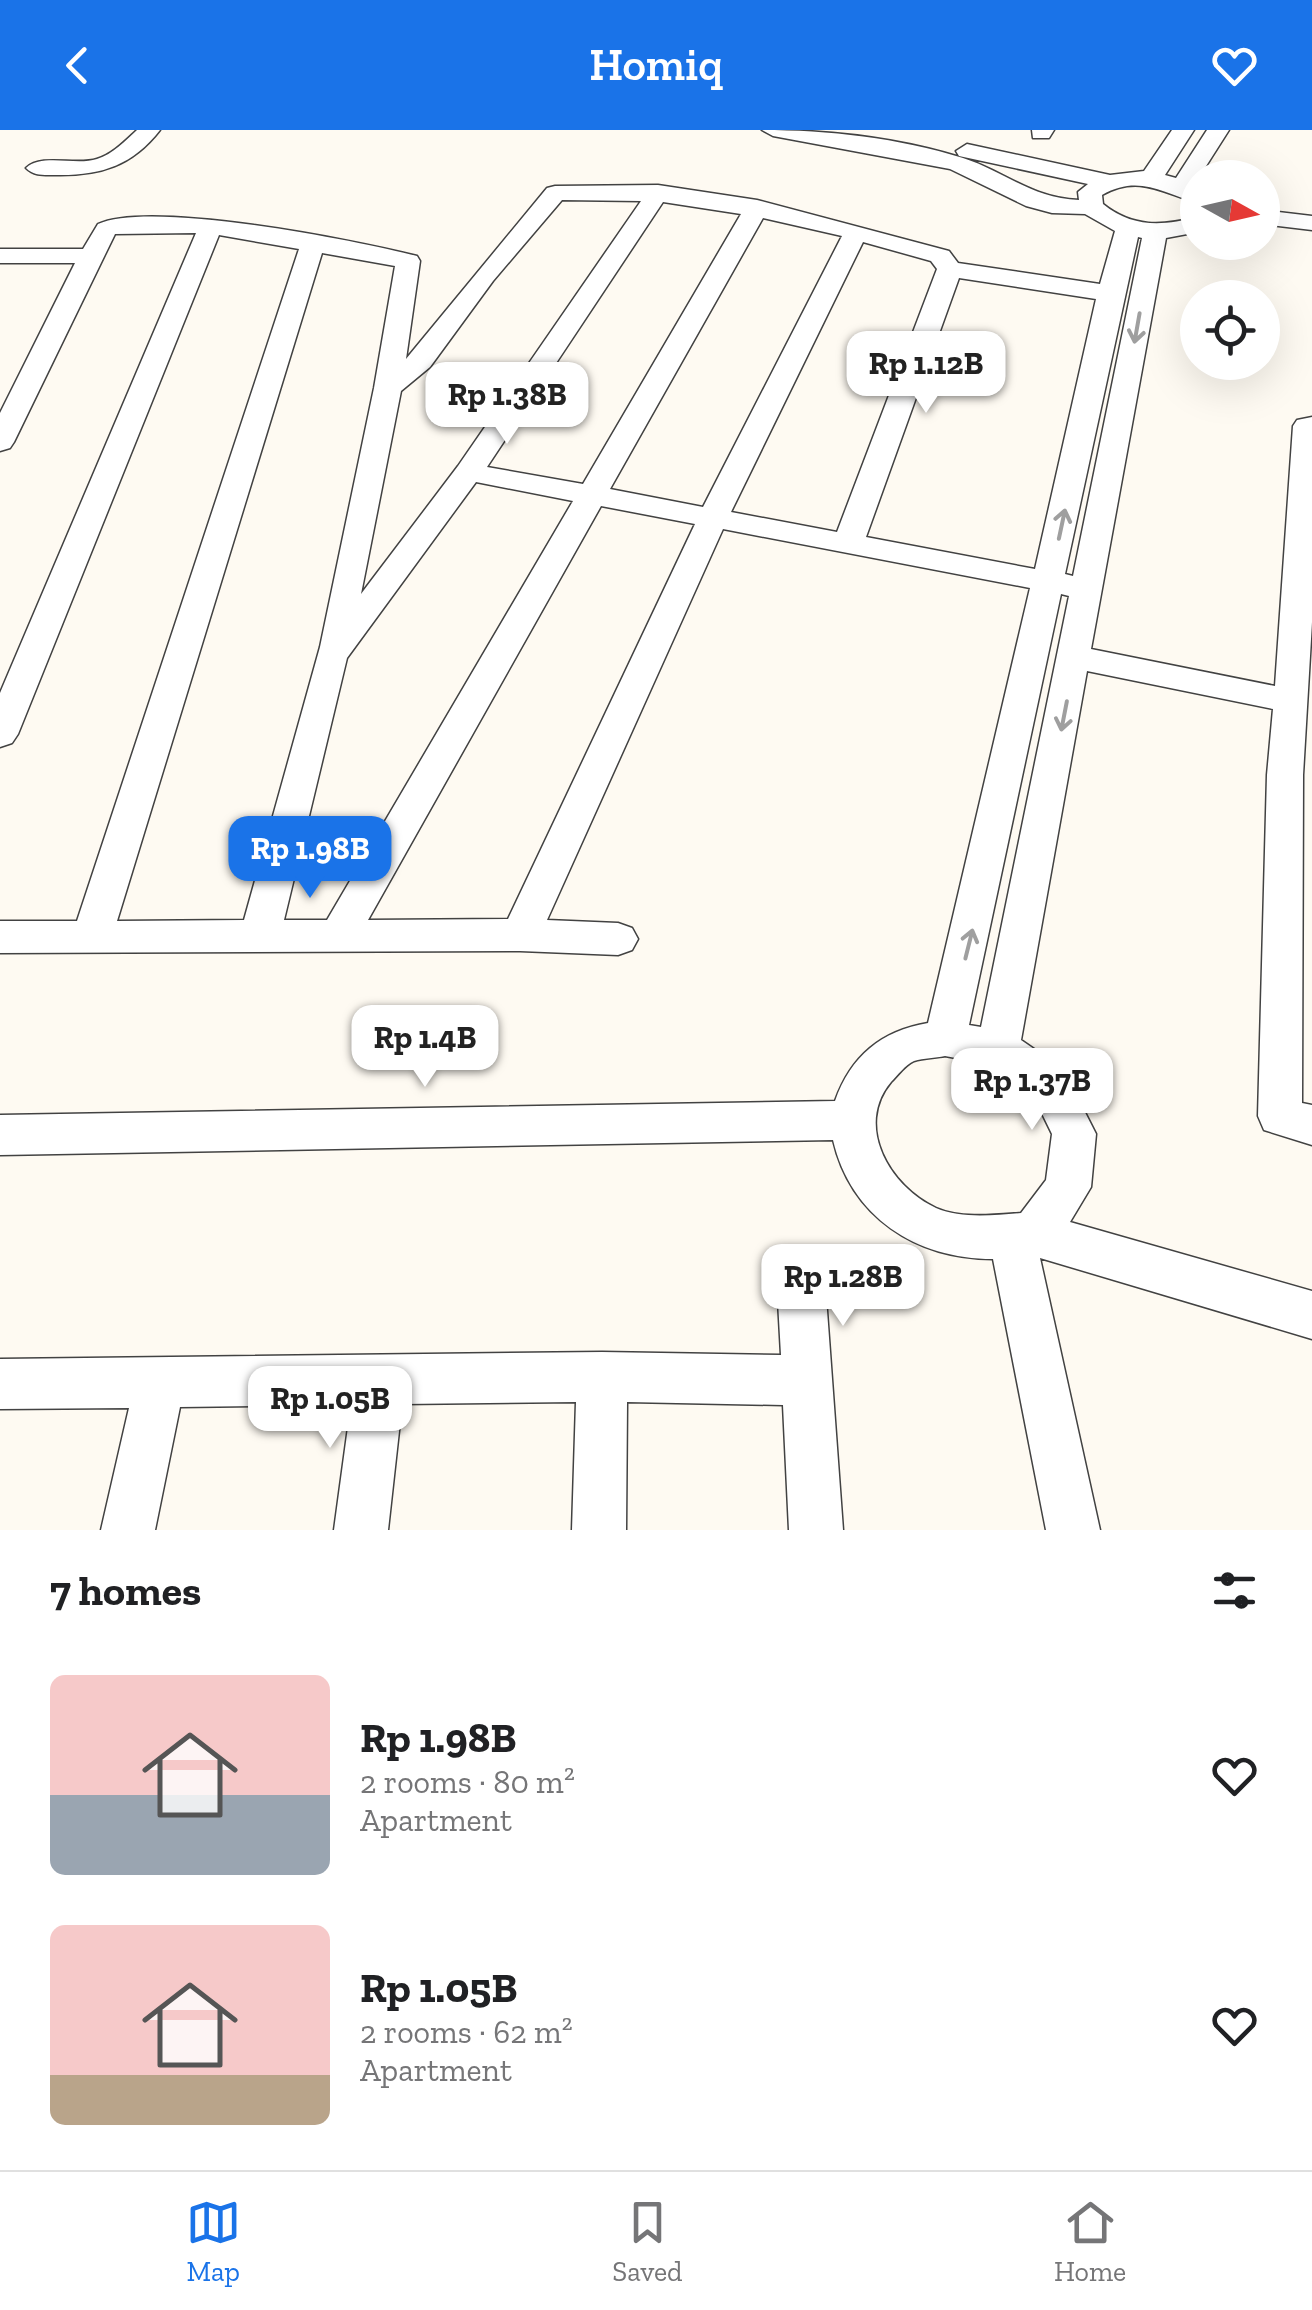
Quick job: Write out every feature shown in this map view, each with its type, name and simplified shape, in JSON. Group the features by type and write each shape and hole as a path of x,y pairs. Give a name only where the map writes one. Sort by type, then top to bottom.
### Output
{"street":[{"path":"36,168 86,169 109,165 121,159 149,130"},
{"path":"773,130 920,154 958,164 1034,201 1052,206 1091,207 1104,219 1141,230 1180,230"},
{"path":"874,130 1106,182 1151,178 1180,188"},
{"path":"1151,178 1182,130"},
{"path":"1204,160 1218,130"},
{"path":"1091,207 1090,192 1106,182"},
{"path":"332,656 470,472 658,192"},
{"path":"388,388 420,362 552,195 658,192 757,207 940,256 950,269 1110,293"},
{"path":"339,936 757,207"},
{"path":"1280,219 1312,223"},
{"path":"0,442 91,256 110,226 210,226 313,242 410,263 332,656 260,936"},
{"path":"0,734 210,226"},
{"path":"944,1038 972,933 1110,293 1141,230"},
{"path":"998,1048 1089,589 1141,230"},
{"path":"520,935 713,518 856,232"},
{"path":"92,937 313,242"},
{"path":"0,256 91,256"},
{"path":"848,544 950,269"},
{"path":"1312,425 1307,426 1285,775 1280,1116 1312,1125"},
{"path":"470,472 1089,589"},
{"path":"1075,656 1292,701"},
{"path":"0,937 520,935 618,939"},
{"path":"1023,1235 1068,1187 1074,1134 1048,1082 998,1048 944,1038 898,1048 865,1078 851,1120 858,1160 883,1197 922,1224 968,1237 1023,1235 1312,1315"},
{"path":"0,1135 851,1120"},
{"path":"1023,1235 1073,1530"},
{"path":"800,1284 816,1530"},
{"path":"0,1384 602,1377 807,1380"},
{"path":"599,1530 602,1377"},
{"path":"128,1530 160,1382"},
{"path":"361,1530 379,1382"}]}
